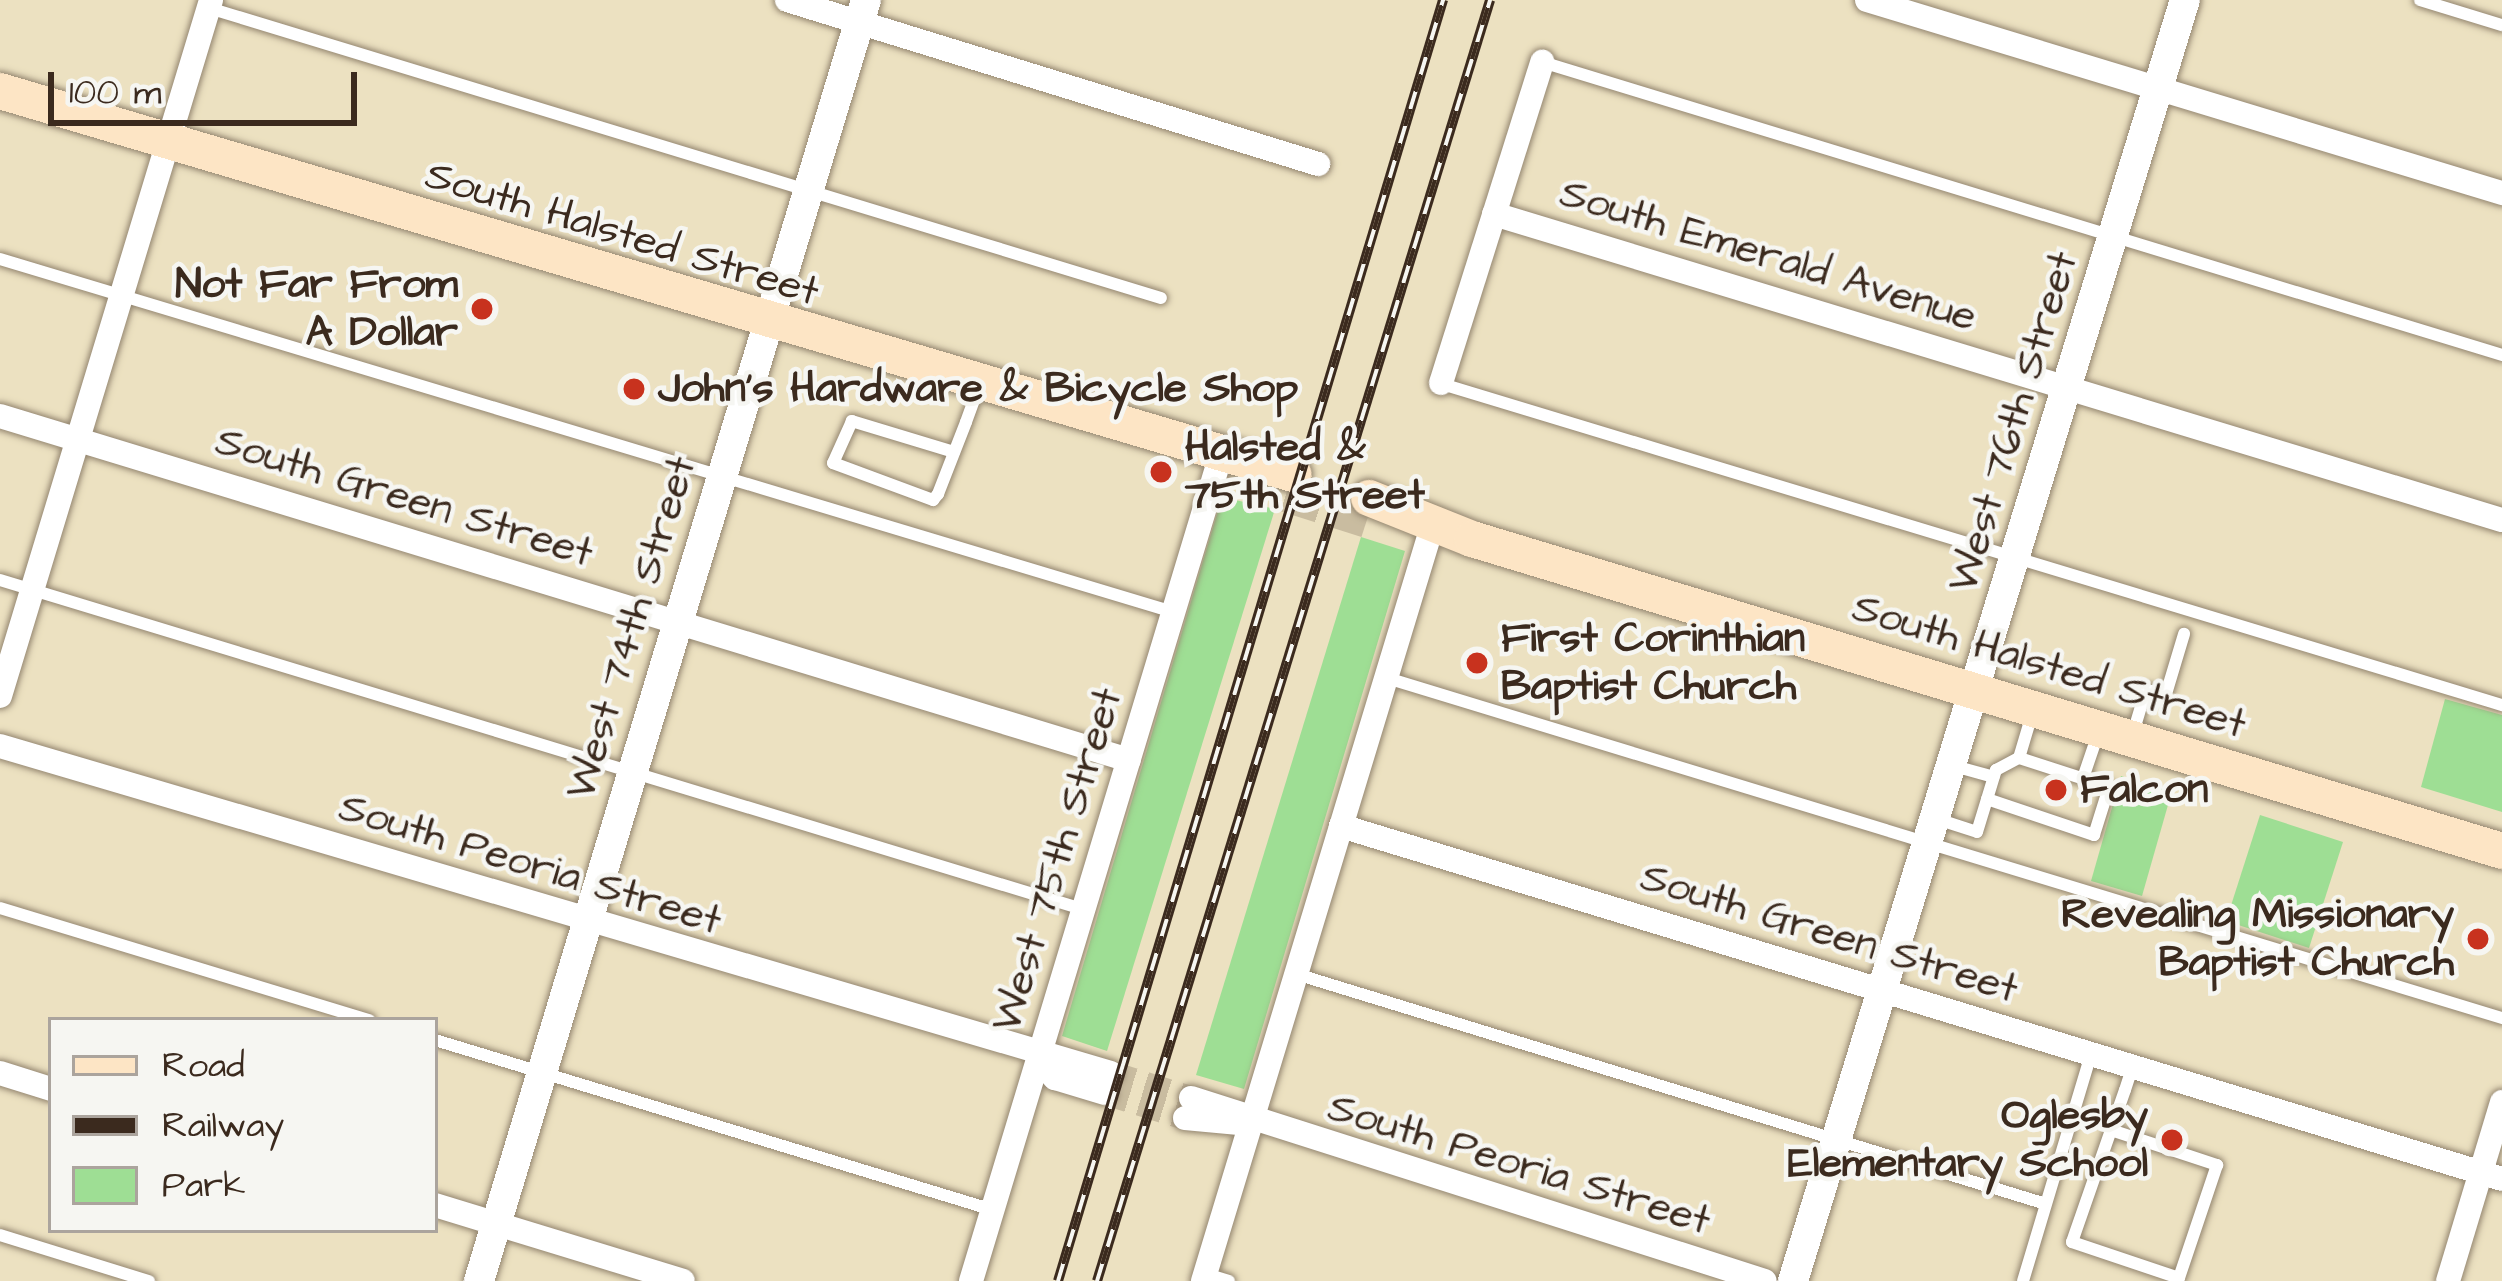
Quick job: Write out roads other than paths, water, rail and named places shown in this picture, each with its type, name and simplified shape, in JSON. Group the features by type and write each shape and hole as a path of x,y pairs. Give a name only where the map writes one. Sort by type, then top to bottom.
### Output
{"main road":[{"name":"South Halsted Street","path":"0,91 1289,484"},
{"name":"South Halsted Street","path":"1368,509 2502,851"}],"street":[{"path":"787,0 862,11 1318,164"},
{"path":"1867,0 2502,193"},
{"name":"West 76th Street","path":"1793,1281 2185,0"},
{"path":"0,696 210,4"},
{"name":"West 74th Street","path":"479,1281 862,11"},
{"path":"1441,383 1542,62"},
{"name":"South Emerald Avenue","path":"1494,214 2502,520"},
{"name":"South Green Street","path":"0,416 1129,760"},
{"name":"West 75th Street","path":"971,1281 1219,461"},
{"path":"1212,1279 1250,1124 1432,527"},
{"name":"South Peoria Street","path":"0,746 1038,1060 1054,1078 1108,1083"},
{"name":"South Green Street","path":"1341,826 2491,1176"},
{"path":"0,1073 48,1088"},
{"path":"2448,1281 2491,1176 2502,1102"},
{"name":"South Peoria Street","path":"1188,1108 1765,1281"},
{"path":"438,1206 683,1281"}],"lane":[{"path":"2420,0 2502,25"},
{"path":"210,4 1161,298"},
{"path":"1542,62 2502,356"},
{"path":"0,259 1173,612"},
{"path":"1441,383 2502,705"},
{"path":"954,452 852,421 832,464 929,501 954,452 978,389"},
{"path":"0,580 1083,909"},
{"path":"2083,778 2146,690 2166,694 2184,634"},
{"path":"1386,678 1930,830 2502,1018"},
{"path":"1930,830 1977,832 1994,777 2018,758 2033,709"},
{"path":"1987,799 2094,835 2109,787 2018,758"},
{"path":"1950,765 1994,777"},
{"path":"0,908 359,1017"},
{"path":"1296,974 2046,1204"},
{"path":"438,1041 992,1210"},
{"path":"2023,1281 2091,1054"},
{"path":"2111,1130 2217,1165 2179,1278 2072,1243 2111,1130 2133,1067"},
{"path":"0,1235 149,1281"}],"tunnel":[{"path":"1286,494 1367,520"},
{"path":"1111,1073 1191,1098"},
{"path":"1105,1093 1185,1118"}],"railway":[{"path":"1058,1281 1443,0"},
{"path":"1097,1281 1490,0"}],"place":[{"name":"Not Far From A Dollar","path":"482,309"},
{"name":"John's Hardware & Bicycle Shop","path":"634,389"},
{"name":"Halsted & 75th Street","path":"1161,472"},
{"name":"First Corinthian Baptist Church","path":"1477,663"},
{"name":"Falcon","path":"2056,790"},
{"name":"Revealing Missionary Baptist Church","path":"2478,939"},
{"name":"Oglesby Elementary School","path":"2172,1140"}]}
